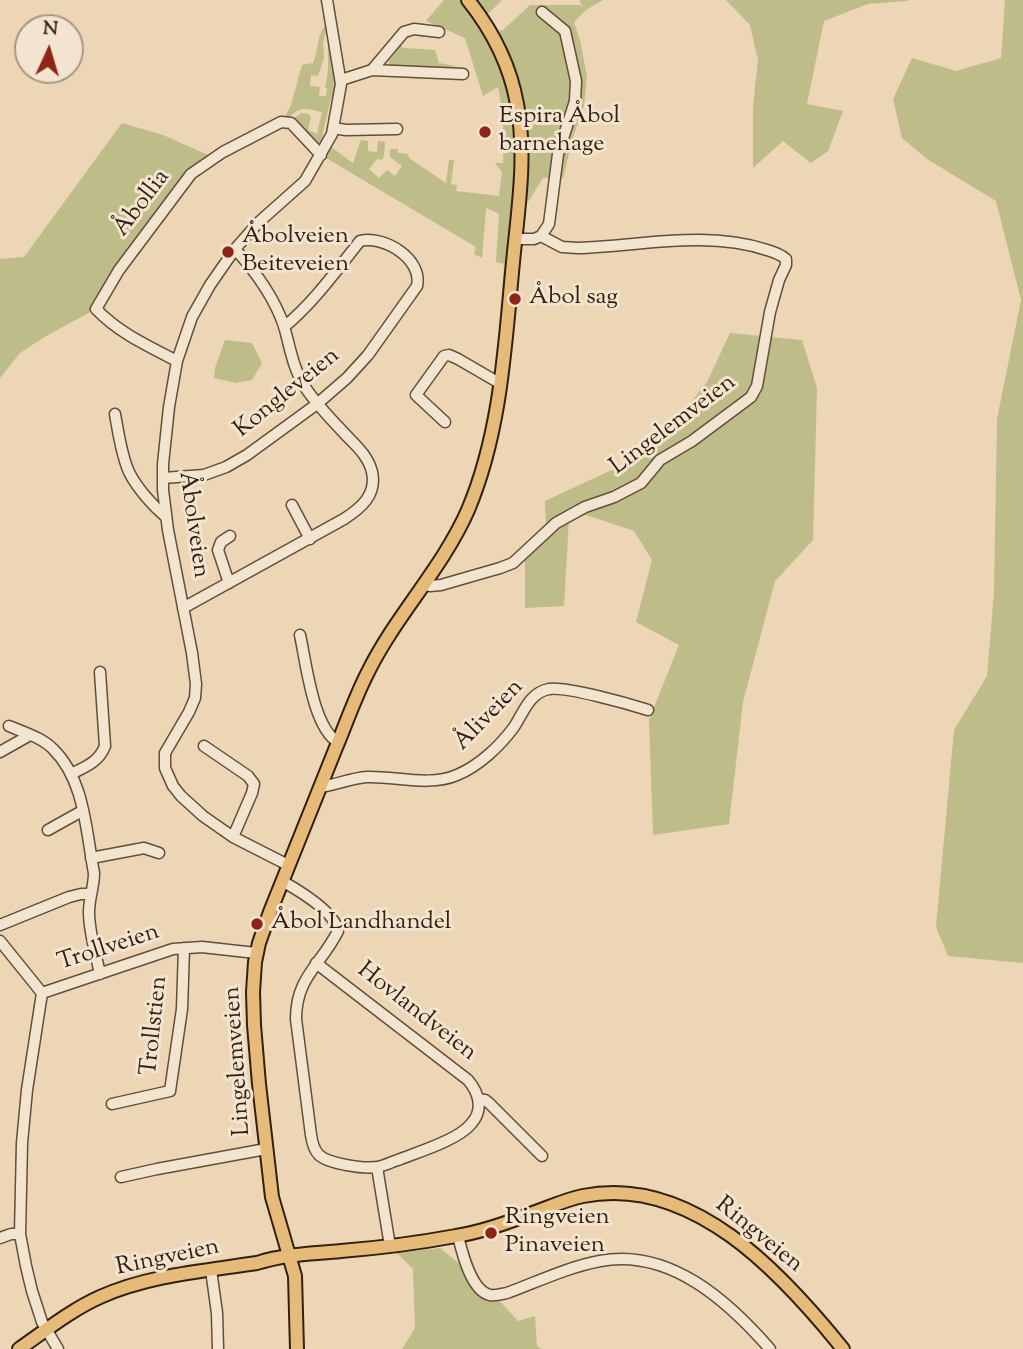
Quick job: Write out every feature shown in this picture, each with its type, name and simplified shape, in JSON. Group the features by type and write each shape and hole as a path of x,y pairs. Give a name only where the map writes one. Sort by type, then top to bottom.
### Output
{"main road":[{"name":"Lingelemveien","path":"297,1349 295,1276 287,1259 272,1197 266,1149 254,1025 253,992 257,953 262,932 288,865 368,670 453,538 481,474 490,439 501,384 522,152 517,103 505,60 491,33 468,0"},
{"name":"Ringveien","path":"19,1349 84,1306 111,1292 146,1281 458,1236 500,1225 571,1199 590,1195 626,1194 657,1199 692,1211 712,1223 773,1272 806,1304 843,1349"}],"street":[{"name":"Åbolveien","path":"288,865 233,837 203,816 173,786 165,768 165,753 189,712 195,698 196,684 166,517 163,478 166,430 177,361 192,317 235,249 259,222 305,181 332,134 341,80 327,0"},
{"path":"541,236 550,220 558,154 575,101 576,81 565,31 542,12"},
{"path":"372,70 404,32 414,29 439,32"},
{"path":"341,80 372,70 463,74"},
{"name":"Åbollia","path":"177,361 128,336 109,323 96,309 120,269 191,174 223,152 281,122 291,123 321,155"},
{"path":"333,128 380,131 397,129"},
{"name":"Lingelemveien","path":"425,584 441,585 513,563 556,523 641,483 660,460 692,441 751,397 757,386 770,312 786,265 786,259 782,256 757,247 727,241 703,240 578,248 562,247 541,236 534,239 515,239"},
{"name":"Kongleveien","path":"163,478 204,475 226,467 317,404 368,355 416,286 418,273 400,252 385,243 368,239 360,242 316,296 284,327"},
{"path":"183,608 357,511 367,501 372,481 369,463 363,453 317,404 299,376 278,310 263,285 235,249"},
{"path":"445,422 416,395 444,356 458,359 501,384"},
{"path":"115,414 129,473 155,508 166,517"},
{"path":"292,505 310,539"},
{"path":"229,583 218,550 221,542 230,536"},
{"path":"300,635 316,709 331,738 338,742"},
{"path":"71,775 96,760 105,746 100,672"},
{"name":"Åliveien","path":"320,787 365,777 431,780 450,778 470,768 498,745 530,701 537,694 549,689 564,690 648,710"},
{"path":"9,726 52,747 71,775 78,792 91,858 94,886 90,894 89,913 100,974"},
{"path":"0,752 30,735"},
{"path":"204,746 248,776 254,784 233,837"},
{"path":"48,830 82,811"},
{"path":"91,858 144,848 159,853"},
{"name":"Hovlandveien","path":"282,881 327,913 337,925 338,931 335,937 316,963 303,984 296,1007 313,1144 317,1153 334,1162 377,1167 436,1145 465,1130 476,1118 479,1107 475,1088 468,1080 316,963"},
{"path":"0,925 69,897 90,894"},
{"name":"Trollveien","path":"0,941 42,993 173,949 202,947 257,953"},
{"name":"Trollstien","path":"112,1104 170,1091 182,1009 184,948"},
{"path":"42,993 26,1103 20,1234 32,1291 46,1330 58,1349"},
{"path":"478,1100 489,1103 542,1156"},
{"path":"121,1177 266,1149"},
{"path":"377,1167 390,1246"},
{"path":"0,1238 20,1234"},
{"path":"458,1236 472,1279 482,1292 489,1295 507,1293 602,1260 645,1261 690,1278 718,1298 770,1349"},
{"path":"211,1270 217,1313 217,1349"}],"shaded area":[{"path":"444,0 468,0 491,32 503,30 530,5 581,5 584,8 579,0 603,0 586,10 574,22 587,77 584,106 563,178 543,178 528,202 518,206 508,317 500,316 504,264 496,262 498,213 486,208 482,258 474,254 476,247 321,155 327,144 353,163 361,140 368,141 368,151 377,152 378,141 385,142 382,160 377,159 369,169 379,178 387,170 395,176 402,166 390,157 390,149 398,149 398,153 408,154 409,158 446,183 449,160 454,160 451,184 457,185 456,191 499,196 502,172 495,163 503,163 503,135 498,87 483,96 465,38 426,21"},
{"path":"475,0 502,0 486,14"},
{"path":"726,0 908,0 868,4 824,21 807,104 843,111 828,151 811,163 783,141 753,168 753,106 758,60 750,25"},
{"path":"1005,0 1023,0 1023,963 948,956 936,927 954,730 987,676 994,592 997,419 1021,300 996,201 927,159 902,138 893,99 912,58 956,71 1001,58"},
{"path":"325,27 324,58 318,76 311,75 310,86 320,87 319,96 326,96 328,41 334,74 334,98 331,98 321,141 316,145 293,119 301,113 309,114 311,117 308,130 317,134 322,112 304,109 288,118 285,116 291,105 302,65 313,63"},
{"path":"400,44 403,48 435,50 439,63 455,66 454,70 390,66 388,62"},
{"path":"122,123 163,135 215,158 191,175 96,309 20,353 0,378 0,259 24,257"},
{"path":"730,333 802,340 817,388 813,540 775,581 743,702 729,824 653,835 649,720 679,645 636,622 652,560 634,531 586,515 569,518 564,606 525,608 525,544 546,527 545,501 627,463 663,437 707,382"},
{"path":"225,340 252,343 262,363 252,380 236,383 214,378"},
{"path":"440,1248 470,1272 473,1279 495,1296 518,1321 535,1316 537,1346 542,1349 402,1349 415,1328 413,1269 397,1253"}],"place":[{"name":"Espira Åbol barnehage","path":"485,132"},
{"name":"Åbolveien Beiteveien","path":"228,252"},
{"name":"Åbol sag","path":"515,299"},
{"name":"Åbol Landhandel","path":"257,924"},
{"name":"Ringveien Pinaveien","path":"491,1233"}]}
